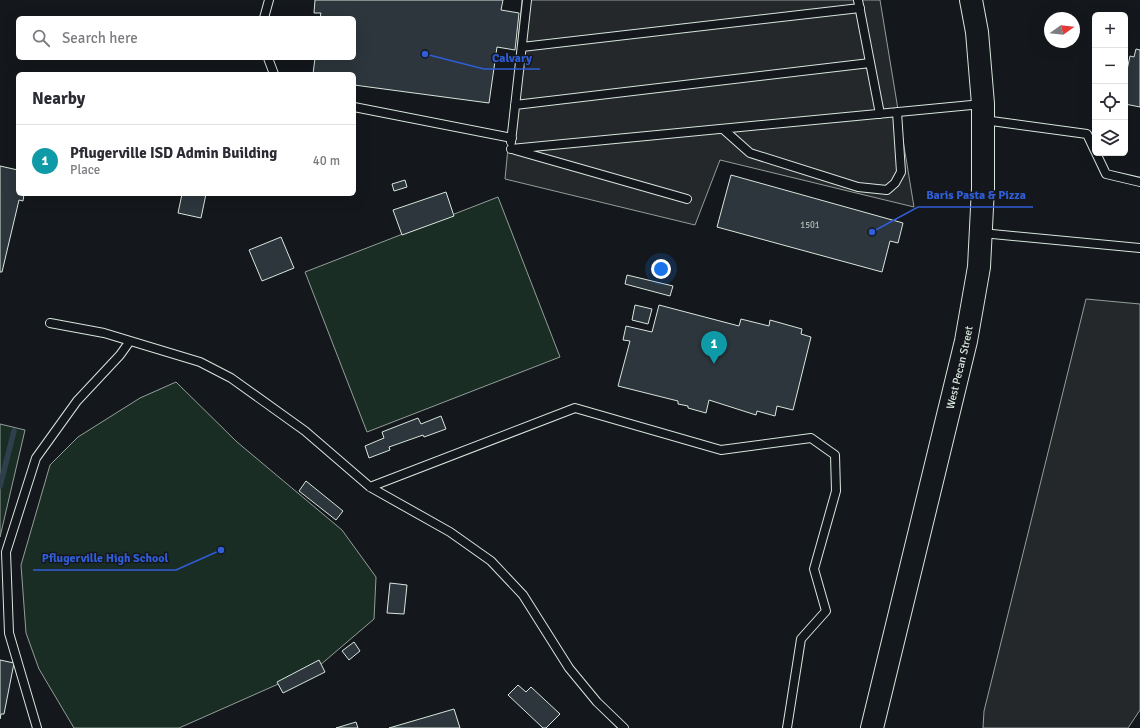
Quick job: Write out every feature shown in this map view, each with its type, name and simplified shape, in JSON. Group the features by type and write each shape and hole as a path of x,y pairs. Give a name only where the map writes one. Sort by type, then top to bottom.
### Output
{"main road":[{"name":"West Pecan Street","path":"872,728 966,341 979,267 983,188 983,112 977,32 971,0"}],"lane":[{"path":"265,16 269,0"},
{"path":"511,149 527,0"},
{"path":"522,47 859,4 880,114"},
{"path":"269,60 273,72"},
{"path":"516,105 870,63"},
{"path":"356,107 512,138"},
{"path":"723,129 750,153 858,187 887,190 895,183 901,172 897,112"},
{"path":"511,149 897,112 983,112 1087,134 1092,145"},
{"path":"511,149 687,199"},
{"path":"1097,156 1106,174 1140,182"},
{"path":"981,232 1140,248"},
{"path":"50,323 104,333 200,362 231,378 305,431 370,487 450,532 491,561 523,595 576,677 597,702 624,728"},
{"path":"37,728 9,633 6,552 36,458 77,401 120,355 130,341"},
{"path":"370,487 575,408 721,450 811,438 835,455 836,491 814,569 826,611 801,639 787,728"}],"green space":[{"path":"498,197 560,357 367,432 305,272"},
{"path":"176,382 237,442 342,530 376,577 374,619 319,666 179,728 74,728 39,669 26,633 21,565 50,465 78,437 140,398"},
{"path":"0,424 25,430 0,537"}],"shaded area":[{"path":"522,0 880,0 914,207 720,160 695,225 505,179"},
{"path":"1086,299 1140,304 1140,710 1128,728 983,728 984,711"}],"building":[{"path":"315,0 503,0 501,10 519,13 515,50 497,47 489,103 356,85 356,72 313,72 315,60 356,60 356,16 320,16 321,13 314,13"},
{"path":"1136,49 1140,50 1140,107 1128,105 1128,65 1130,56 1134,57"},
{"path":"0,166 16,170 16,196 24,196 23,201 19,200 2,272 0,272"},
{"path":"731,175 903,223 898,243 890,241 882,272 717,227"},
{"path":"405,180 407,187 394,191 392,184"},
{"path":"446,192 454,216 402,235 393,210"},
{"path":"182,196 206,196 201,218 178,213"},
{"path":"281,237 294,268 262,281 249,250"},
{"path":"627,275 673,286 670,296 625,284"},
{"path":"635,305 652,309 648,324 632,320"},
{"path":"659,305 739,326 741,319 769,326 770,320 802,329 801,334 811,337 793,410 777,406 775,416 757,411 756,415 709,400 706,413 678,404 678,401 618,386 630,341 623,340 626,326 652,332"},
{"path":"441,416 446,429 424,437 423,435 389,447 390,450 369,458 365,446 384,438 382,432 418,418 421,424"},
{"path":"306,481 343,511 336,520 299,491"},
{"path":"390,583 407,585 404,614 387,613"},
{"path":"354,642 360,651 349,660 342,651"},
{"path":"0,660 14,663 4,714 1,714 0,719"},
{"path":"319,660 325,672 283,693 277,682"},
{"path":"518,685 526,692 531,687 560,714 546,728 543,728 508,695"},
{"path":"454,709 460,728 389,728"},
{"path":"356,722 358,728 336,728"}],"waterway":[{"path":"0,486 14,431"}],"place":[{"name":"Calvary","path":"425,54"},
{"name":"Baris Pasta & Pizza","path":"872,232"},
{"name":"Pflugerville ISD Admin Building","path":"714,364"},
{"name":"Pflugerville High School","path":"221,550"}]}
